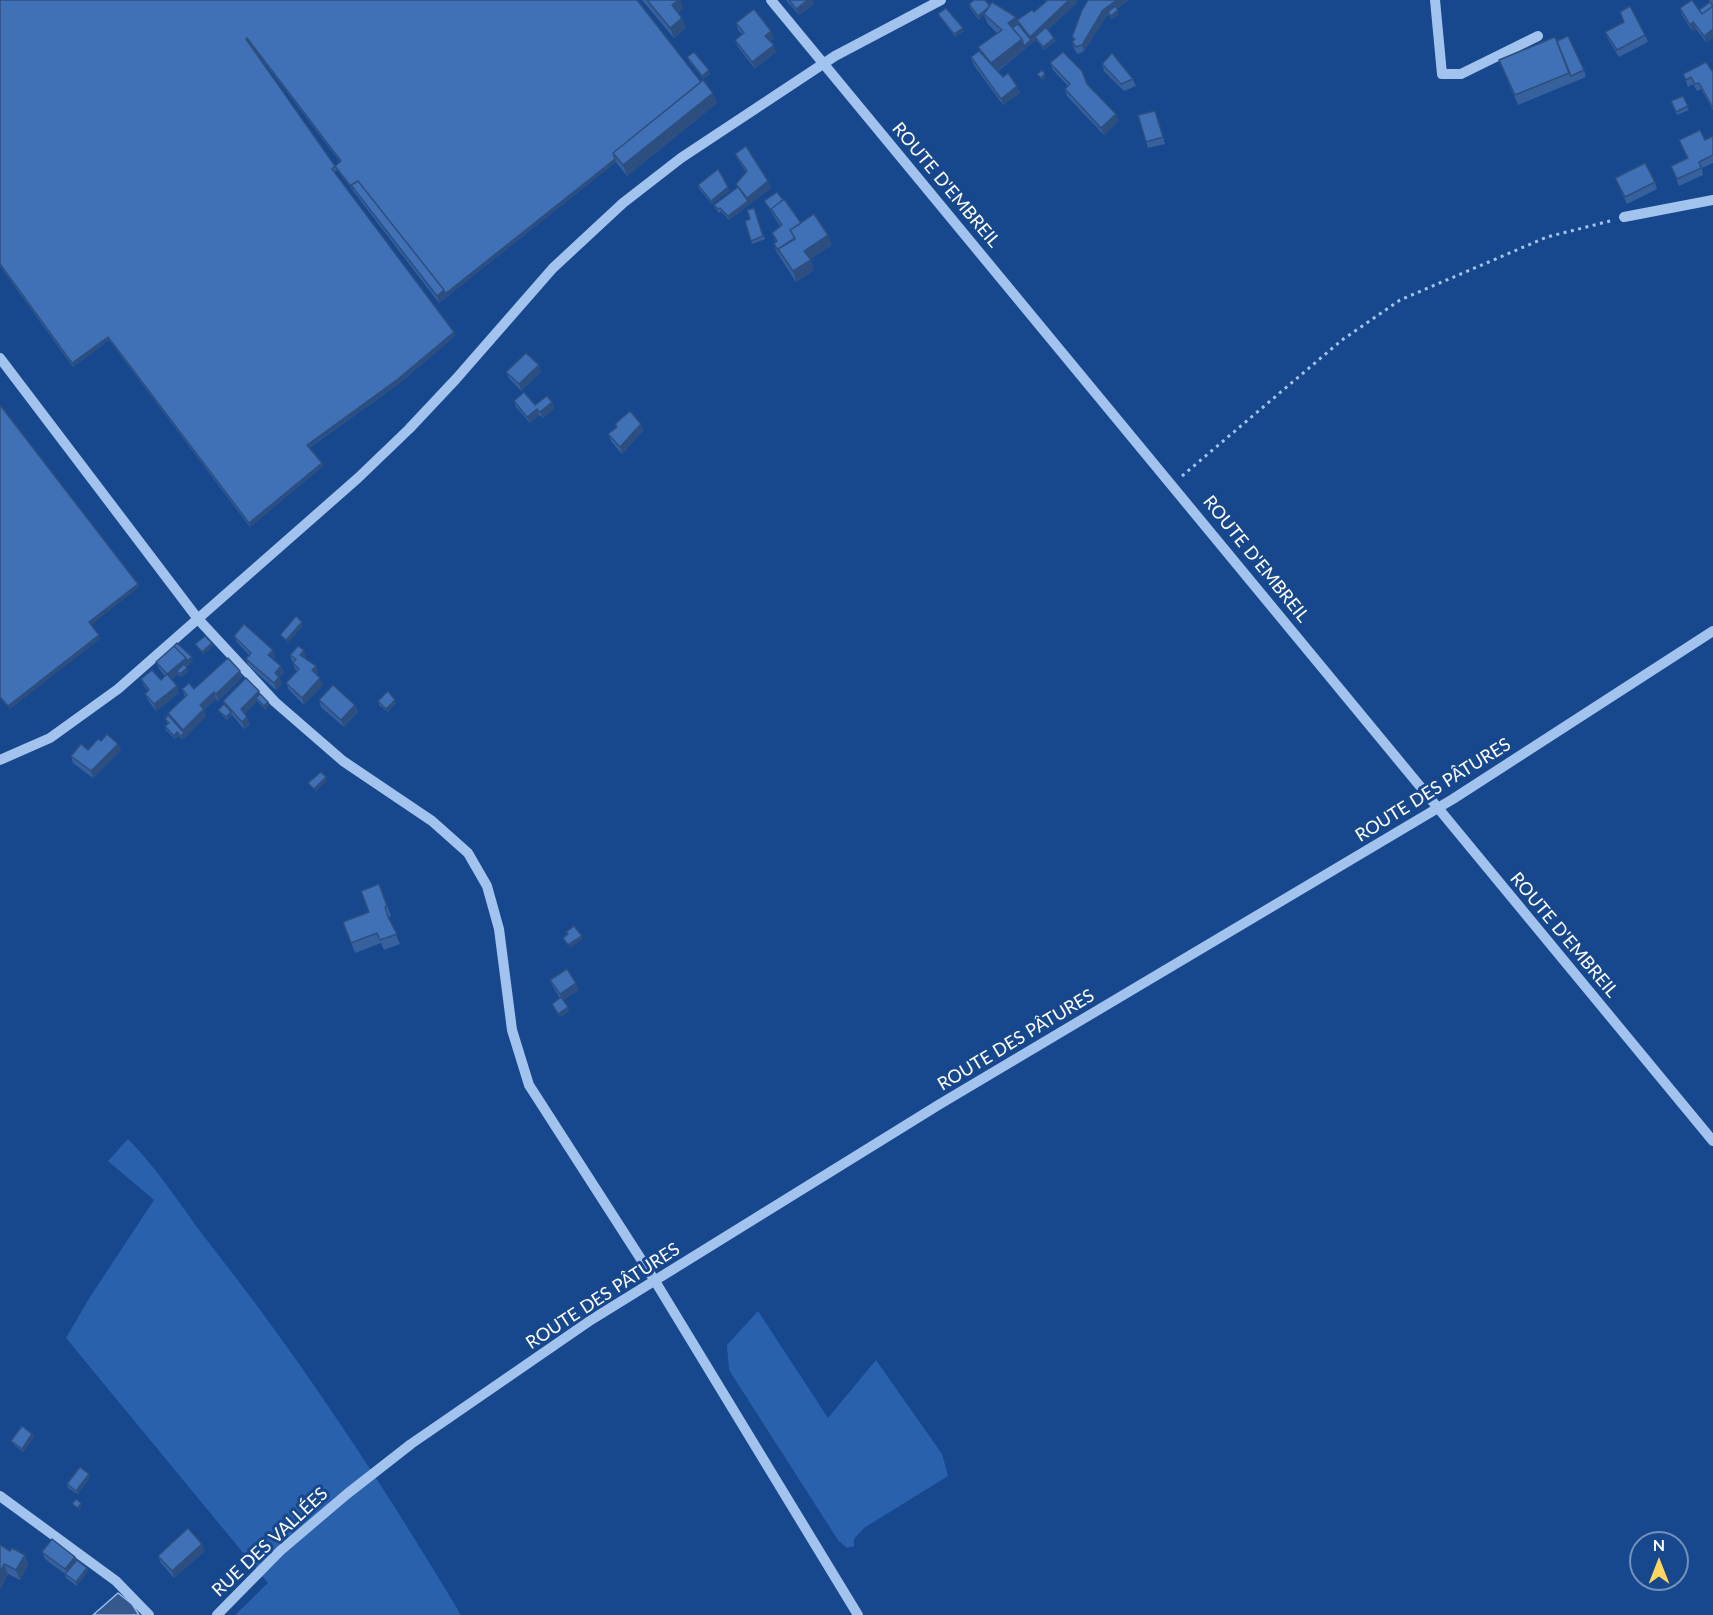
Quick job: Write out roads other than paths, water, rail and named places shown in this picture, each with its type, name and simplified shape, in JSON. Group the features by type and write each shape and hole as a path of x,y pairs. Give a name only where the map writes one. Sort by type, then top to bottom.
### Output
{"street":[{"name":"ROUTE D'EMBREIL","path":"771,0 1173,484 1713,1141"},
{"path":"0,760 50,738 118,689 198,619 409,429 553,268 623,203 681,158 835,56 941,0"},
{"path":"1435,0 1442,74 1461,74 1538,36"},
{"path":"1624,217 1713,200"},
{"path":"0,358 198,619 275,702 343,761 432,821 468,853 487,886 499,928 512,1030 529,1085 655,1281 858,1615"},
{"name":"ROUTE DES PÂTURES","path":"347,1494 420,1437 591,1320 940,1104 1437,808 1713,631"},
{"name":"RUE DES VALLÉES","path":"216,1615 280,1551 347,1494"},
{"path":"0,1496 117,1581 149,1615"}]}
